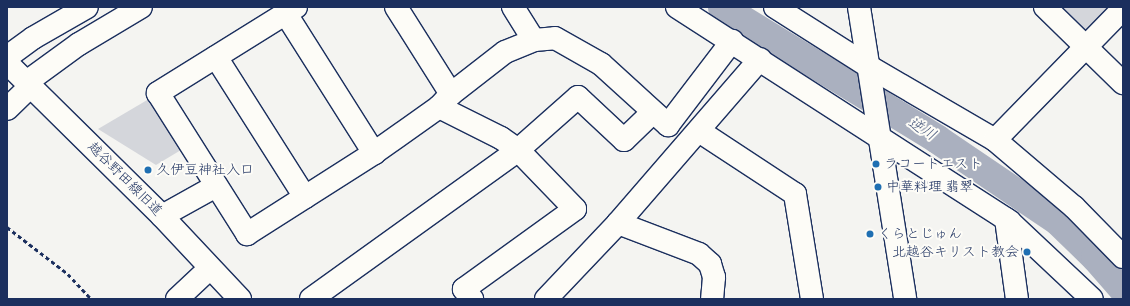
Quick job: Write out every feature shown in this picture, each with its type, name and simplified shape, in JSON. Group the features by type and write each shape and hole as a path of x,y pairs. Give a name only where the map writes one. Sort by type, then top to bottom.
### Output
{"street":[{"path":"7,57 33,38 87,7"},
{"path":"7,110 30,83 79,44 141,7"},
{"path":"396,7 445,101 518,150 575,209 464,289 472,299"},
{"path":"513,7 534,40"},
{"path":"677,7 877,130 1006,219 1092,299"},
{"path":"775,7 869,70 995,140 1074,207 1112,248 1123,257"},
{"path":"859,7 877,130 905,299"},
{"path":"1045,7 1123,82"},
{"path":"995,140 1123,9"},
{"path":"374,153 291,10 158,94 247,234 374,153 445,101 505,52 534,40 555,38 601,64 668,125 732,42"},
{"path":"216,57 305,197"},
{"path":"546,299 618,223 760,59"},
{"name":"越谷野田線旧道","path":"7,62 30,83 162,216 240,299"},
{"path":"311,299 518,150 578,97 624,140 653,112"},
{"path":"699,131 795,194 812,299"},
{"path":"162,216 216,186"},
{"path":"1006,219 1017,299"},
{"path":"618,223 699,254 710,264 714,277 712,299"},
{"path":"177,299 210,268"}],"path":[{"path":"7,227 68,274 91,299"}],"shaded area":[{"path":"1053,7 1117,7 1087,38"},
{"path":"154,96 186,147 156,165 98,129"}],"waterway":[{"name":"逆川","path":"722,7 937,139 1058,221 1095,257 1123,289"}],"place":[{"name":"ラコートエスト","path":"876,164"},
{"name":"久伊豆神社入口","path":"148,170"},
{"name":"中華料理 翡翠","path":"878,187"},
{"name":"くらとじゅん","path":"870,234"},
{"name":"北越谷キリスト教会","path":"1027,252"}]}
